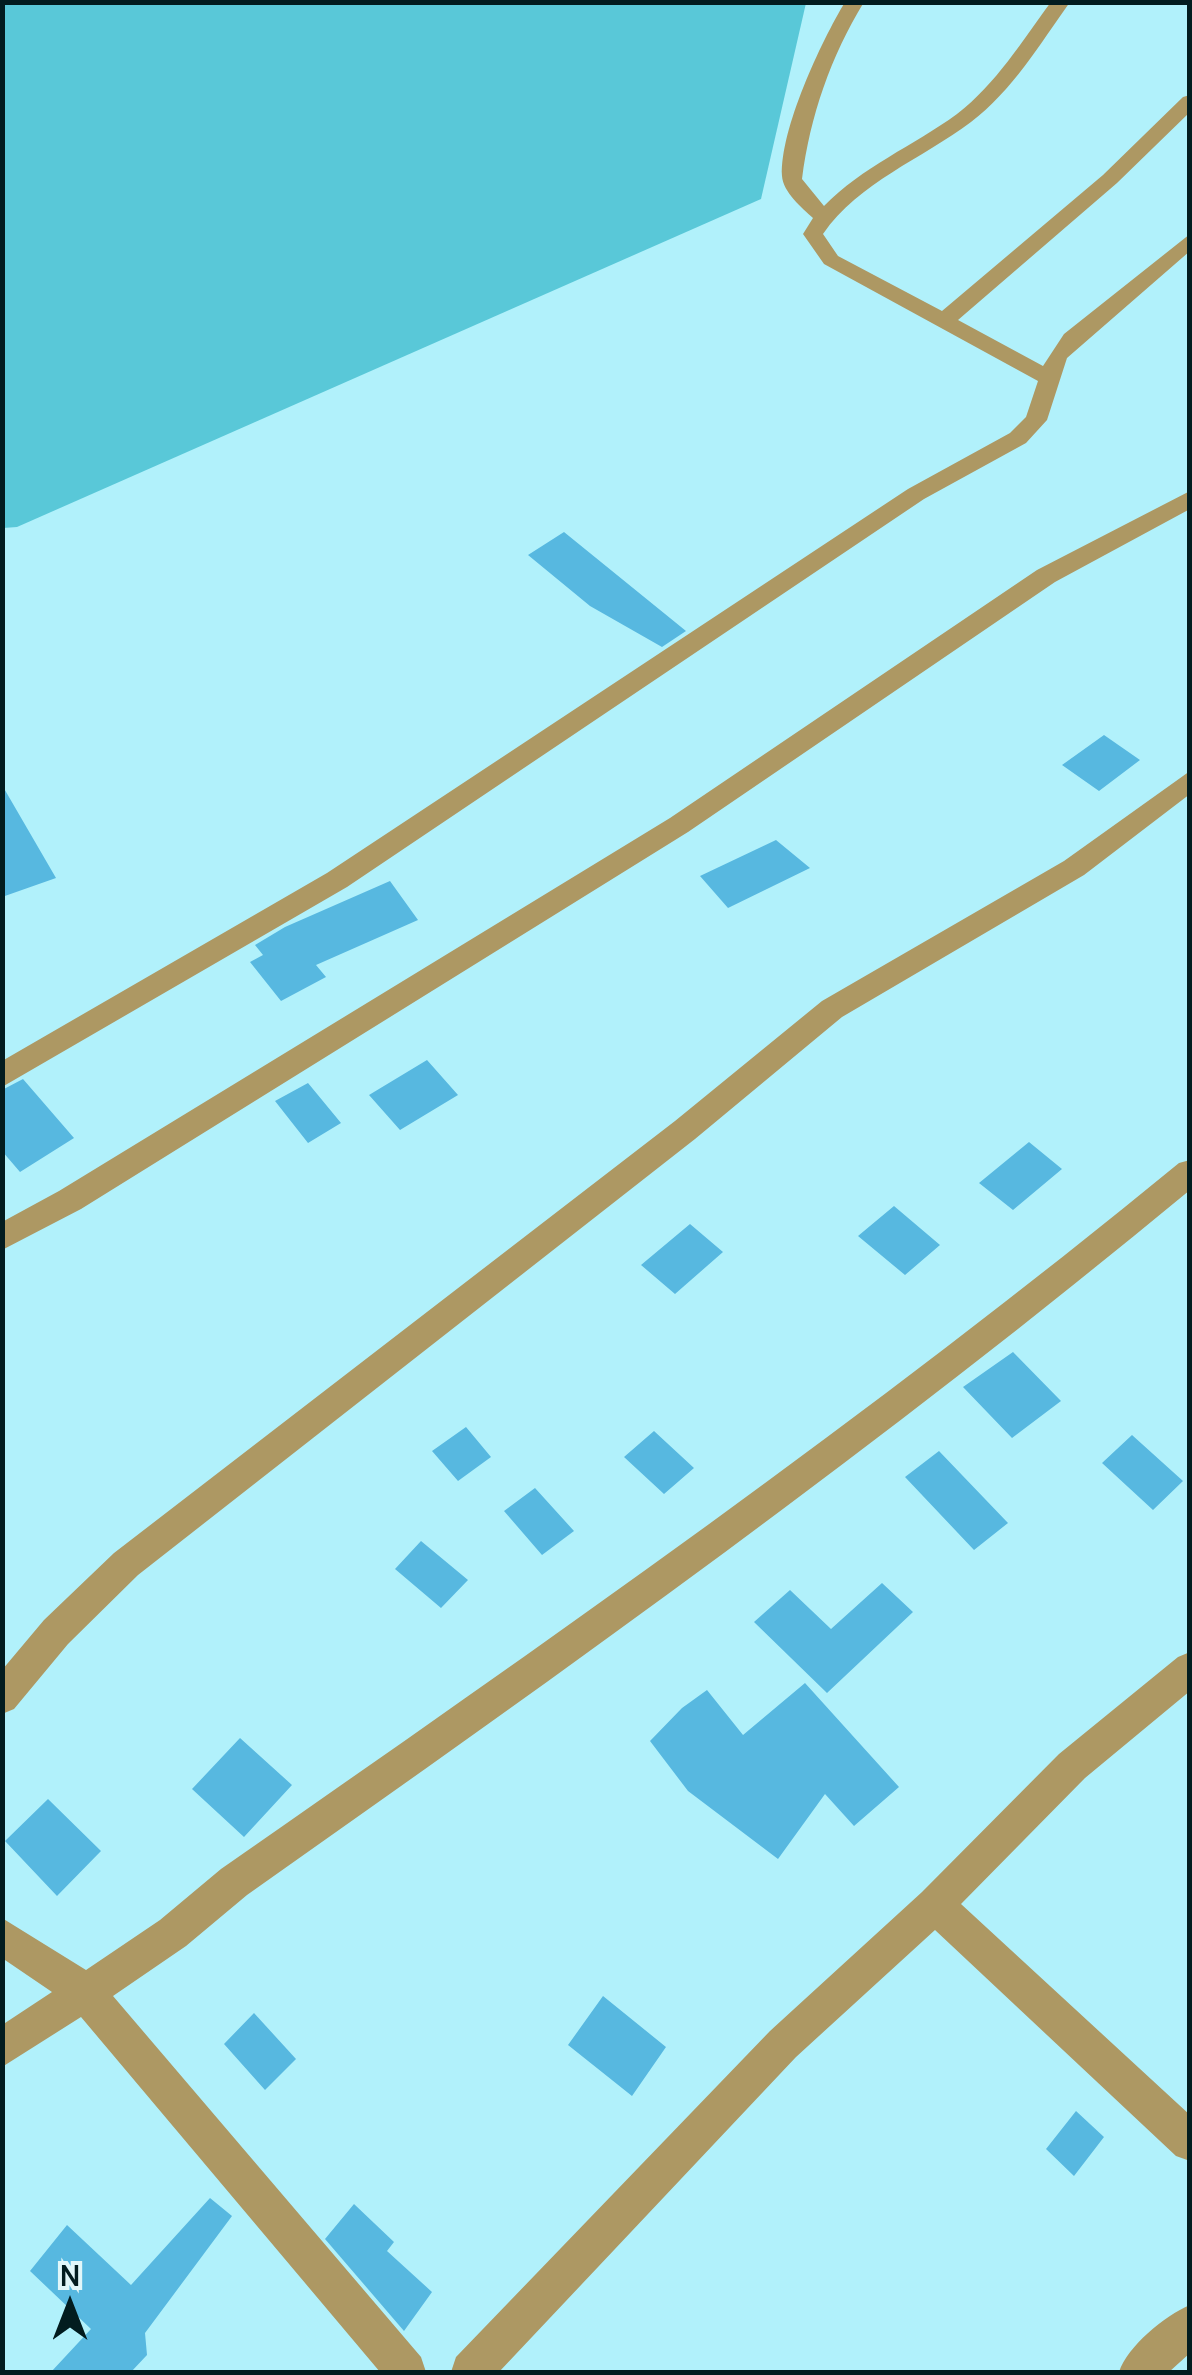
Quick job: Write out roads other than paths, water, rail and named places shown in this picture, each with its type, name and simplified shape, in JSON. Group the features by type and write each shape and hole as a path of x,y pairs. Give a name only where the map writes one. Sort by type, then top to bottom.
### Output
{"street":[{"path":"823,216 792,180 796,147 828,46 855,2"},
{"path":"1049,378 831,260 813,234 823,216 844,196 970,113 1061,2"},
{"path":"942,322 1110,180 1190,102"},
{"path":"2,1075 354,870 614,692 916,494 1018,438 1036,420 1057,356 1190,240"},
{"path":"2,1237 446,970 679,824 1046,576 1190,499"},
{"path":"2,1697 81,1606 126,1564 654,1154 832,1009 1074,868 1190,780"},
{"path":"2,2048 82,1990 173,1933 234,1882 685,1567 880,1420 1190,1172"},
{"path":"471,2372 783,2044 935,1905 1072,1766 1190,1669"},
{"path":"935,1905 1190,2142"},
{"path":"2,1936 82,1990 406,2372"},
{"path":"1139,2372 1190,2325"}]}
